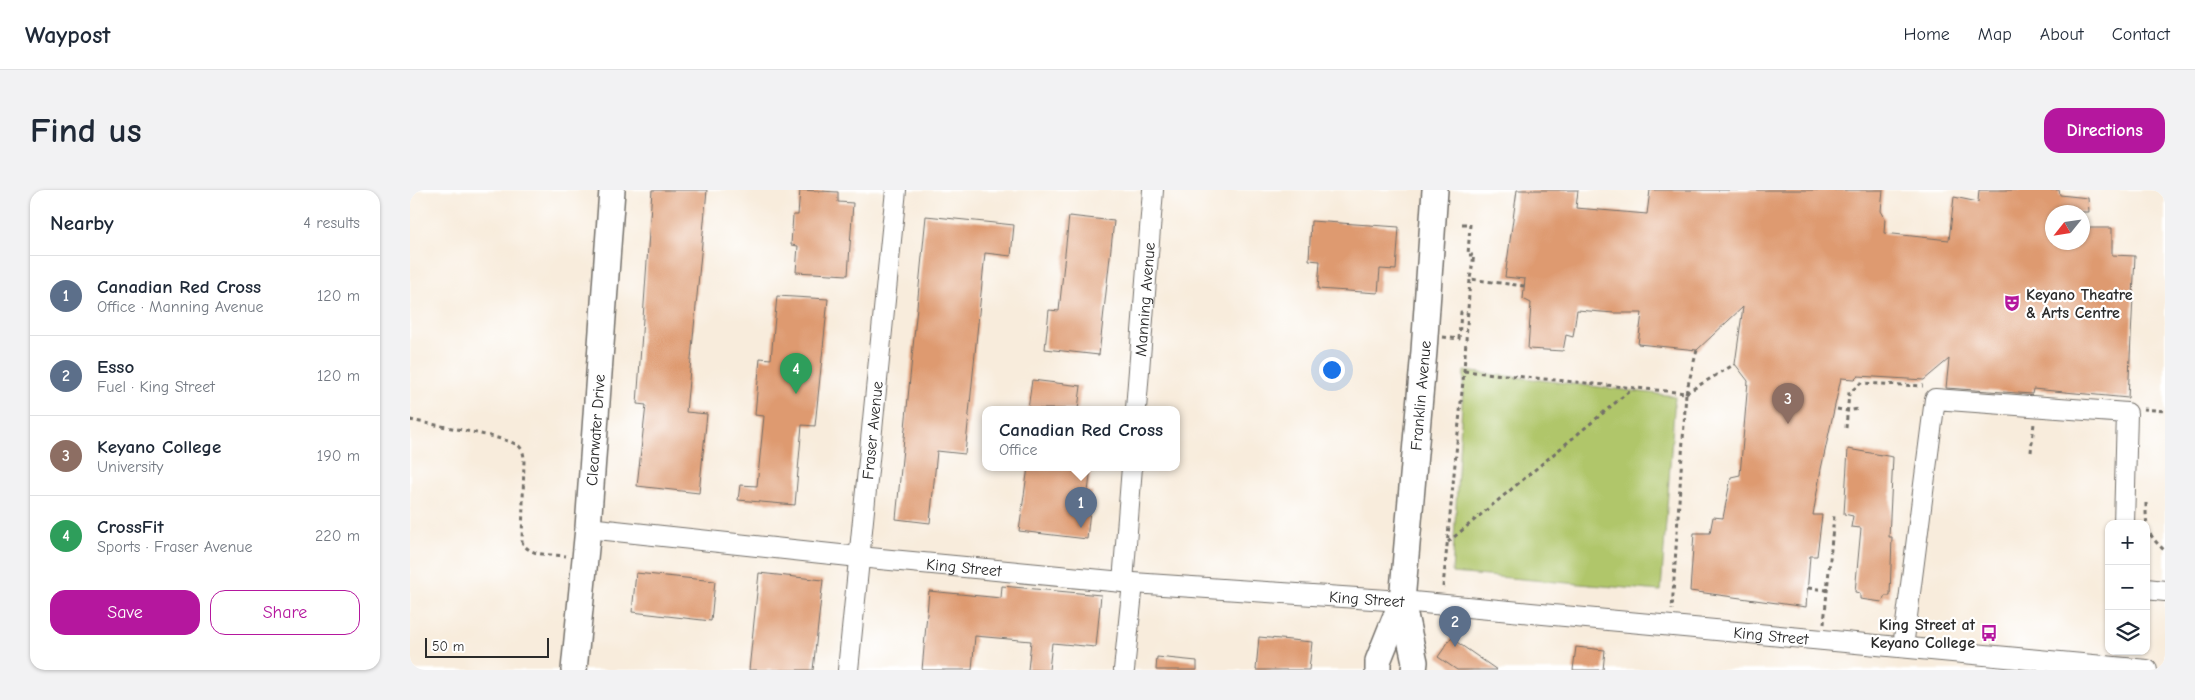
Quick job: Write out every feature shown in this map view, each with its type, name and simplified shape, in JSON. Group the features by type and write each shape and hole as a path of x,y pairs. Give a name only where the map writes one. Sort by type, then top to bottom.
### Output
{"main road":[{"name":"Clearwater Drive","path":"574,670 588,528 612,190"},
{"name":"Franklin Avenue","path":"1378,670 1378,661 1402,601 1424,351 1435,190"},
{"name":"Franklin Avenue","path":"1402,601 1415,662 1414,670"}],"street":[{"name":"Fraser Avenue","path":"848,670 896,190"},
{"name":"Manning Avenue","path":"1136,406 1153,190"},
{"path":"1903,647 1935,399 2127,413 2124,520"},
{"path":"1124,670 1132,471"},
{"name":"King Street","path":"588,528 859,557 1128,582 1402,601 1903,647 2121,659 2147,670"},
{"path":"2150,589 2165,591"}],"path":[{"path":"1443,590 1464,371 1470,279 1474,255 1468,256 1470,224 1462,224"},
{"path":"1470,279 1524,286"},
{"path":"1671,626 1686,393 1697,350"},
{"path":"1464,371 1686,393 1735,364"},
{"path":"1846,428 1849,393 1861,383 1929,387"},
{"path":"1448,542 1633,388"},
{"path":"1837,410 1848,411 1858,409"},
{"path":"410,420 503,440 519,446 524,453 522,542 525,548 531,552 575,557"},
{"path":"2146,503 2146,520 2150,537 2165,551"},
{"path":"1822,640 1834,516"},
{"path":"1808,588 1827,590"}],"green space":[{"path":"1464,371 1675,396 1661,591 1452,573"}],"building":[{"path":"652,190 707,190 686,412 707,414 699,493 637,486 646,405 637,404"},
{"path":"800,190 838,192 838,202 853,203 848,275 796,272 798,246 791,245 793,215 798,215"},
{"path":"1517,190 1578,190 1576,208 1647,214 1650,190 1883,190 1881,211 1885,218 1884,233 1949,240 1954,197 1978,202 1979,190 2059,190 2060,195 2088,198 2088,205 2045,205 2045,250 2090,250 2090,228 2112,228 2112,255 2135,256 2128,398 2033,389 2032,394 1946,388 1949,359 1924,380 1858,376 1855,379 1841,378 1813,515 1822,515 1817,556 1810,556 1806,607 1690,591 1694,533 1710,533 1713,517 1723,518 1731,477 1740,475 1748,381 1735,364 1743,307 1697,350 1638,344 1642,313 1577,310 1573,337 1566,335 1563,351 1528,349 1531,303 1523,299 1525,279 1505,277"},
{"path":"926,216 1014,225 1011,256 985,253 965,454 937,451 930,523 896,519"},
{"path":"1069,216 1114,221 1099,355 1045,349 1049,310 1059,311"},
{"path":"1311,221 1399,227 1396,270 1380,269 1378,293 1318,289 1320,261 1309,260"},
{"path":"777,296 828,299 815,426 802,425 795,505 738,500 740,485 757,486 764,416 755,415 760,358 771,359"},
{"path":"1032,380 1081,386 1078,406 1028,406"},
{"path":"1848,449 1893,457 1889,537 1892,537 1890,596 1885,596 1882,602 1860,599 1860,593 1855,592 1861,528 1851,527 1853,516 1844,514"},
{"path":"1027,471 1091,471 1088,492 1092,492 1087,539 1019,531"},
{"path":"636,573 715,581 711,621 632,612"},
{"path":"759,573 823,580 813,670 749,670"},
{"path":"1002,586 1101,595 1096,647 1052,643 1049,670 1028,670 1031,641 975,636 972,670 922,670 929,591 1001,598"},
{"path":"1259,637 1312,642 1309,670 1256,670"},
{"path":"1451,638 1497,670 1457,670 1438,657"},
{"path":"1576,647 1605,650 1603,670 1573,670"},
{"path":"1157,657 1197,661 1197,670 1156,670"}],"place":[{"name":"Keyano Theatre & Arts Centre","path":"2012,303"},
{"name":"CrossFit","path":"796,394"},
{"name":"Keyano College","path":"1788,424"},
{"name":"Canadian Red Cross","path":"1081,528"},
{"name":"King Street at Keyano College","path":"1989,633"},
{"name":"Esso","path":"1455,647"}]}
